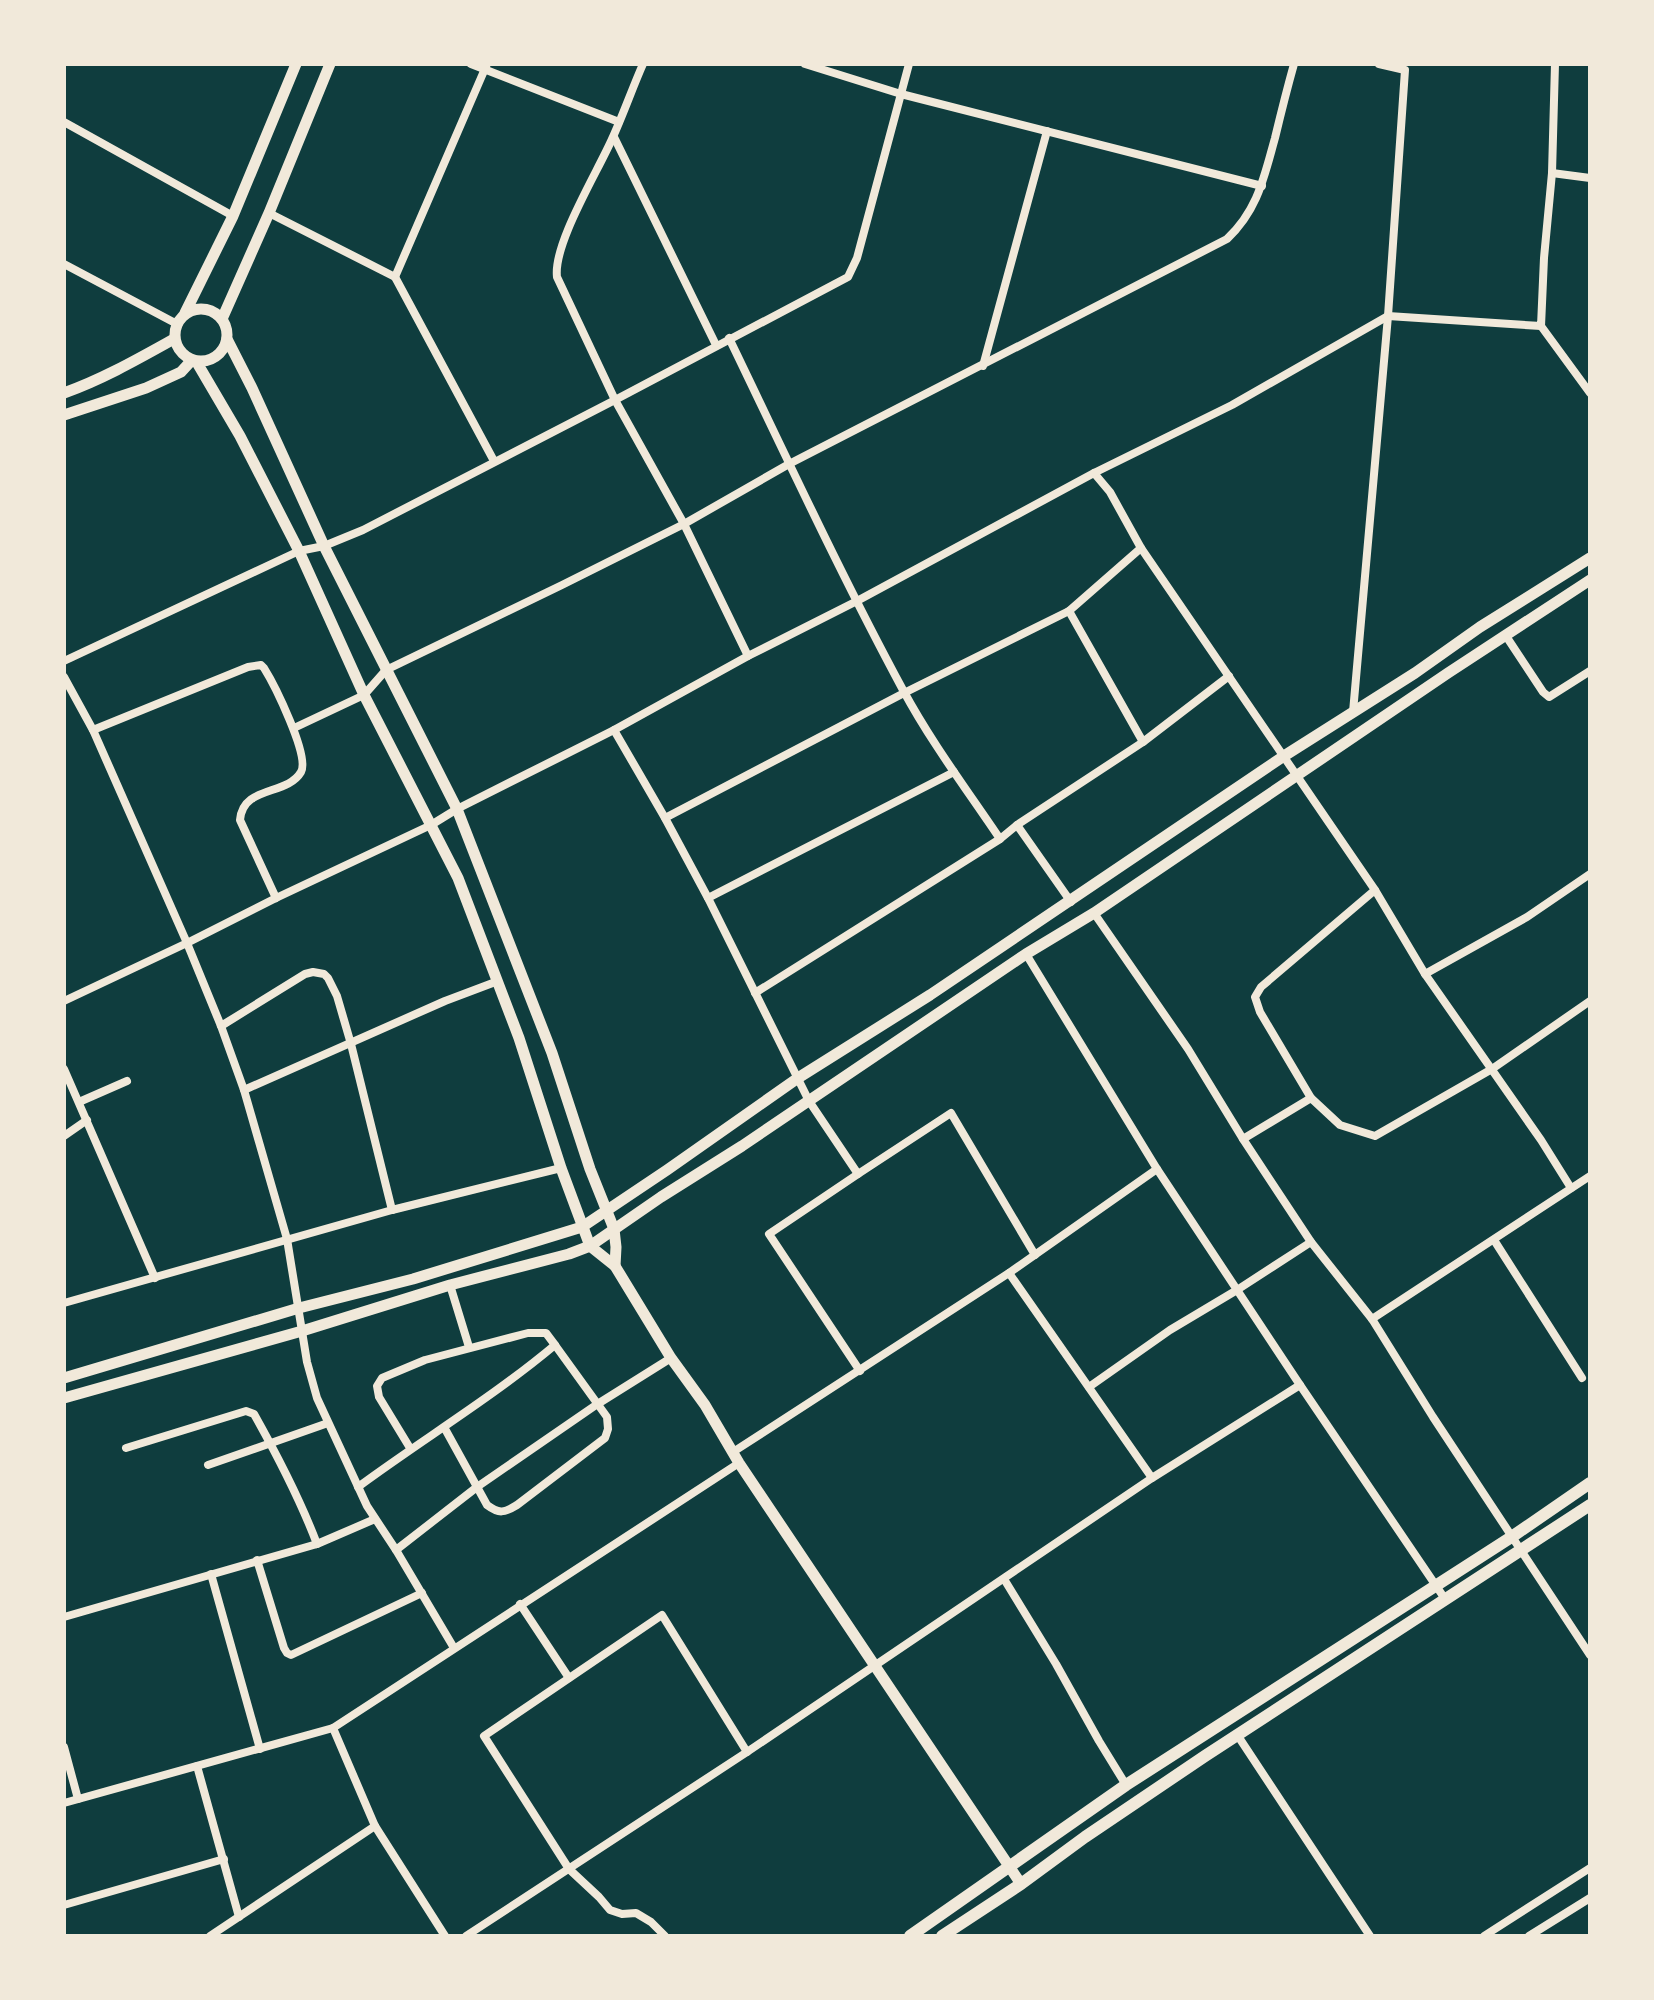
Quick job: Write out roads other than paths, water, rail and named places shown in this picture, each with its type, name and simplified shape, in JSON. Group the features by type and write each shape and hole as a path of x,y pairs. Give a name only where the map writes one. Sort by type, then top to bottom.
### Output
{"main road":[{"path":"910,1936 1126,1785 1513,1536 1590,1483"},
{"path":"942,1936 1205,1756 1590,1505"}],"street":[{"path":"296,64 233,216 177,324 174,339 182,353 194,360 240,436 299,551 364,695 458,878 519,1038 590,1246 615,1266 736,1457 1021,1884"},
{"path":"222,319 330,64"},
{"path":"471,64 486,67 619,122"},
{"path":"643,64 614,137 560,246 557,277 615,400 684,524 748,656"},
{"path":"805,64 901,94 1262,186"},
{"path":"64,661 299,551 324,546 363,530 848,277 853,269 909,64"},
{"path":"294,728 364,695 386,670 684,524 789,464 1227,239 1248,216 1262,186 1294,64"},
{"path":"1353,712 1388,316 1405,67 1379,64"},
{"path":"1555,64 1552,173 1541,326 1590,393"},
{"path":"395,277 486,67"},
{"path":"64,122 233,216"},
{"path":"983,366 1047,131"},
{"path":"614,137 716,345"},
{"path":"1552,173 1590,178"},
{"path":"269,213 395,277 494,461"},
{"path":"64,264 177,324"},
{"path":"185,313 201,308 216,313 226,325 227,339 324,546 457,809 552,1053 614,1229 615,1266"},
{"path":"64,1001 431,825 1094,473 1232,405 1388,316 1541,326"},
{"path":"729,338 904,693 1000,839"},
{"path":"64,393 121,369 174,339"},
{"path":"64,415 146,388 181,372 194,360 213,358 227,339"},
{"path":"1094,473 1110,492 1141,548 1375,890 1425,974 1571,1188"},
{"path":"665,818 1069,611 1141,548"},
{"path":"64,1378 299,1308 413,1279 582,1227 798,1078 1071,902 1173,829 1590,558"},
{"path":"64,1398 590,1246 1590,580"},
{"path":"1069,611 1143,742"},
{"path":"1480,627 1491,646"},
{"path":"1506,636 1549,697 1590,671"},
{"path":"93,730 254,665 261,665 294,728 304,762 303,770 295,779 250,800 241,814 240,820 276,898"},
{"path":"755,993 1000,839 1143,742 1229,676"},
{"path":"64,677 93,730 187,943 244,1090 287,1239 307,1362 317,1398 375,1519 454,1648"},
{"path":"614,730 708,898 809,1101 858,1174"},
{"path":"708,898 954,772"},
{"path":"1017,825 1071,902"},
{"path":"1425,974 1527,917 1590,874"},
{"path":"1375,890 1261,987 1255,997 1260,1012 1311,1098 1340,1125 1375,1136 1492,1069 1590,1001"},
{"path":"1094,913 1188,1049 1311,1242 1372,1319 1590,1655"},
{"path":"1026,954 1157,1169 1445,1599"},
{"path":"221,1026 305,974 324,974 328,978 337,996 351,1044 392,1210"},
{"path":"244,1090 498,981"},
{"path":"64,1069 155,1278"},
{"path":"79,1102 127,1081"},
{"path":"1243,1139 1311,1098"},
{"path":"860,1371 769,1234 858,1174 951,1113 1035,1255"},
{"path":"64,1136 87,1120"},
{"path":"64,1303 392,1210 561,1168"},
{"path":"64,1803 333,1728 1009,1273 1157,1169"},
{"path":"1372,1319 1590,1176"},
{"path":"1494,1240 1582,1378"},
{"path":"1089,1387 1170,1330 1311,1242"},
{"path":"1009,1273 1152,1478"},
{"path":"450,1285 469,1347"},
{"path":"410,1448 379,1397 377,1386 382,1378 469,1347 528,1333 546,1333 607,1417 608,1429 605,1438 517,1505 505,1512 497,1512 487,1505 444,1427"},
{"path":"358,1487 555,1345"},
{"path":"396,1550 477,1487 671,1358"},
{"path":"466,1936 747,1752 1152,1478 1300,1385"},
{"path":"126,1448 246,1411 254,1414 317,1544"},
{"path":"208,1465 328,1423"},
{"path":"64,1617 317,1544 375,1519"},
{"path":"257,1560 284,1648 291,1655 422,1593"},
{"path":"211,1574 260,1749"},
{"path":"1004,1579 1126,1785"},
{"path":"520,1604 569,1678"},
{"path":"665,1936 636,1913 622,1914 610,1910 569,1869 484,1736 662,1615 747,1752"},
{"path":"333,1728 375,1826 445,1936"},
{"path":"1238,1736 1370,1936"},
{"path":"64,1747 78,1799"},
{"path":"197,1766 239,1917"},
{"path":"210,1936 375,1826"},
{"path":"64,1905 224,1859"},
{"path":"1484,1936 1590,1868"},
{"path":"1529,1936 1590,1898"}]}
